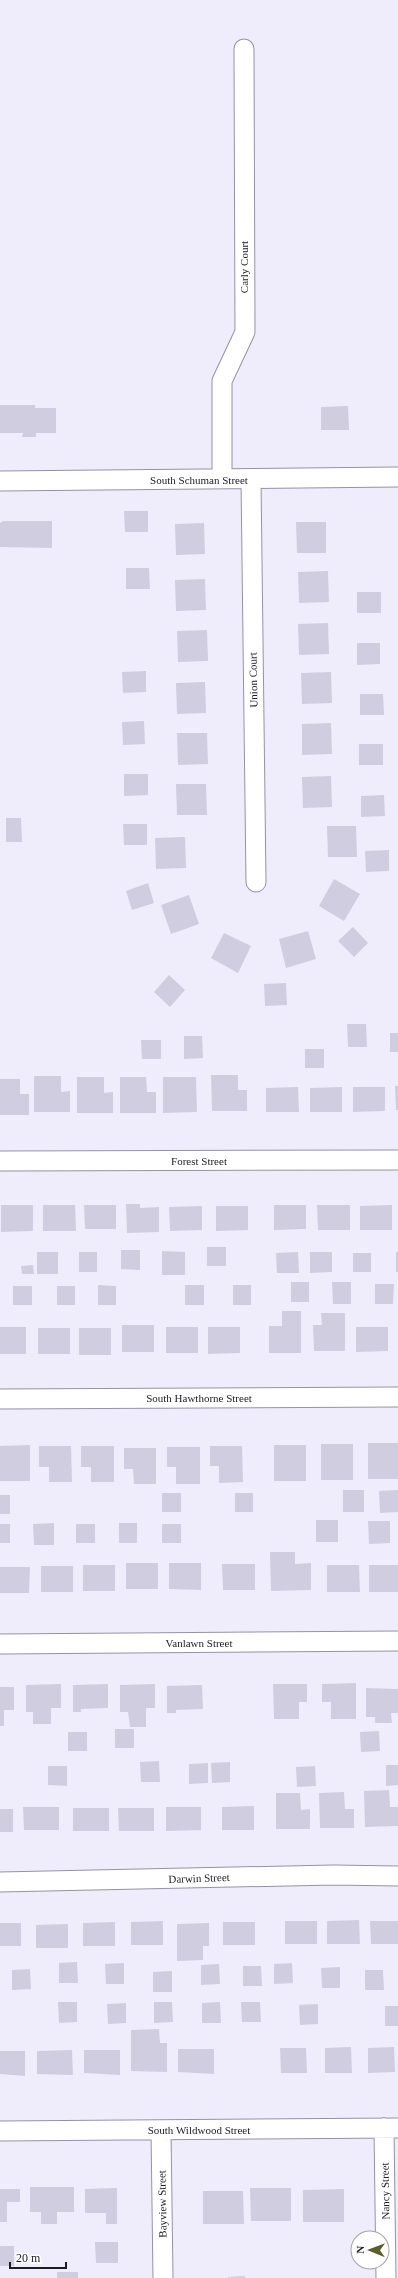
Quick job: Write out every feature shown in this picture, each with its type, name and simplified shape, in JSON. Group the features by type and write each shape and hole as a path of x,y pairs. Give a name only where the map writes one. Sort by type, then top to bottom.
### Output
{"street":[{"name":"Carly Court","path":"222,480 222,381 244,332 244,49"},
{"name":"South Schuman Street","path":"0,481 222,480 398,477"},
{"name":"Union Court","path":"251,479 256,882"},
{"name":"Forest Street","path":"0,1161 398,1160"},
{"name":"South Hawthorne Street","path":"0,1399 398,1396"},
{"name":"Vanlawn Street","path":"0,1644 398,1641"},
{"name":"Darwin Street","path":"0,1882 333,1875 398,1876"},
{"name":"South Wildwood Street","path":"0,2131 391,2128"},
{"name":"Nancy Street","path":"386,2278 391,2128"},
{"name":"Bayview Street","path":"162,2130 163,2278"}],"building":[{"path":"0,405 35,405 35,408 56,408 56,433 36,433 36,437 22,437 23,433 0,433"},
{"path":"348,406 349,430 321,430 321,407"},
{"path":"124,511 148,511 148,532 125,532"},
{"path":"3,521 52,521 52,548 0,547 0,523"},
{"path":"296,522 326,522 326,553 297,553"},
{"path":"204,523 205,554 176,555 175,524"},
{"path":"126,568 149,568 150,589 126,589"},
{"path":"328,571 329,602 299,603 298,572"},
{"path":"205,579 206,610 176,611 175,580"},
{"path":"357,592 381,592 381,613 357,613"},
{"path":"328,623 329,654 299,655 298,624"},
{"path":"207,630 208,661 178,662 177,631"},
{"path":"357,643 380,643 380,664 357,665"},
{"path":"146,671 146,692 123,693 122,672"},
{"path":"331,672 332,703 302,704 301,673"},
{"path":"205,682 206,713 177,714 176,683"},
{"path":"360,694 383,694 384,715 360,715"},
{"path":"144,721 145,744 123,745 122,722"},
{"path":"331,723 332,754 302,755 302,724"},
{"path":"177,733 207,733 208,764 178,765"},
{"path":"359,744 383,744 383,765 359,765"},
{"path":"124,774 148,774 148,795 124,796"},
{"path":"331,776 332,807 303,808 302,777"},
{"path":"176,784 206,784 207,815 177,815"},
{"path":"384,795 385,816 361,817 361,796"},
{"path":"6,818 21,818 22,842 6,842"},
{"path":"123,824 147,824 147,845 124,845"},
{"path":"327,826 356,826 357,857 328,857"},
{"path":"185,837 186,868 156,869 155,838"},
{"path":"389,850 389,871 366,872 365,851"},
{"path":"334,879 360,894 344,921 319,906"},
{"path":"148,883 154,903 132,910 126,891"},
{"path":"189,895 199,924 171,934 161,905"},
{"path":"353,927 368,943 354,957 338,941"},
{"path":"308,931 316,959 286,968 279,939"},
{"path":"224,933 251,946 238,973 211,958"},
{"path":"169,975 185,990 170,1007 154,992"},
{"path":"286,983 287,1005 265,1006 264,984"},
{"path":"347,1024 366,1024 367,1047 348,1047"},
{"path":"390,1033 398,1033 398,1052 390,1052"},
{"path":"184,1036 202,1036 203,1058 184,1059"},
{"path":"141,1040 161,1040 161,1059 142,1059"},
{"path":"305,1049 324,1049 324,1068 305,1068"},
{"path":"211,1075 238,1075 238,1090 247,1090 247,1111 212,1111"},
{"path":"34,1076 61,1076 61,1092 70,1091 70,1112 34,1112"},
{"path":"77,1077 104,1077 104,1093 113,1092 113,1113 77,1113"},
{"path":"120,1077 146,1077 147,1092 156,1092 156,1113 120,1113"},
{"path":"163,1077 196,1077 197,1112 163,1113"},
{"path":"0,1079 20,1079 20,1094 29,1094 29,1115 0,1115"},
{"path":"395,1086 398,1086 398,1110 396,1110"},
{"path":"298,1087 299,1112 266,1112 266,1088"},
{"path":"342,1087 342,1112 310,1112 310,1088"},
{"path":"353,1087 385,1087 385,1111 353,1112"},
{"path":"126,1204 140,1204 140,1208 159,1207 159,1232 127,1233"},
{"path":"1,1205 33,1205 33,1231 1,1232"},
{"path":"43,1205 75,1205 76,1231 43,1231"},
{"path":"84,1205 116,1205 116,1229 85,1229"},
{"path":"274,1205 306,1205 306,1229 274,1230"},
{"path":"317,1205 350,1205 350,1230 318,1230"},
{"path":"392,1205 392,1230 360,1230 360,1206"},
{"path":"202,1206 202,1230 170,1231 169,1207"},
{"path":"216,1206 248,1206 248,1230 216,1231"},
{"path":"207,1247 226,1247 226,1266 207,1266"},
{"path":"121,1250 140,1250 140,1270 121,1269"},
{"path":"162,1251 185,1252 185,1275 162,1275"},
{"path":"37,1252 58,1252 58,1274 37,1274"},
{"path":"79,1252 97,1252 97,1272 79,1272"},
{"path":"298,1252 299,1273 277,1273 276,1253"},
{"path":"310,1252 332,1252 332,1272 310,1273"},
{"path":"396,1252 398,1252 398,1272 396,1272"},
{"path":"353,1253 371,1253 371,1272 353,1272"},
{"path":"33,1265 34,1274 22,1274 21,1266"},
{"path":"291,1282 309,1282 309,1302 291,1302"},
{"path":"332,1282 351,1282 351,1304 333,1304"},
{"path":"375,1284 394,1284 393,1304 375,1304"},
{"path":"98,1285 116,1286 116,1305 98,1305"},
{"path":"185,1285 204,1285 204,1305 185,1305"},
{"path":"233,1285 251,1285 251,1305 233,1305"},
{"path":"13,1286 32,1286 32,1305 13,1305"},
{"path":"57,1286 75,1286 75,1305 57,1305"},
{"path":"282,1311 301,1311 301,1353 269,1353 269,1326 282,1326"},
{"path":"321,1313 345,1313 345,1351 314,1351 313,1325 322,1325"},
{"path":"122,1325 154,1325 154,1352 122,1352"},
{"path":"0,1327 26,1327 26,1354 0,1354"},
{"path":"166,1327 198,1327 198,1353 166,1353"},
{"path":"208,1327 240,1327 240,1353 208,1354"},
{"path":"356,1327 388,1327 388,1351 356,1352"},
{"path":"38,1328 70,1328 70,1354 38,1354"},
{"path":"79,1328 111,1328 111,1355 79,1355"},
{"path":"368,1443 398,1443 398,1479 368,1479"},
{"path":"321,1444 353,1444 353,1480 321,1480"},
{"path":"30,1445 30,1481 0,1481 0,1446"},
{"path":"274,1445 306,1445 306,1481 274,1481"},
{"path":"39,1446 71,1446 72,1482 49,1482 49,1467 39,1467"},
{"path":"81,1446 114,1446 114,1482 91,1482 91,1467 81,1467"},
{"path":"210,1446 242,1446 243,1482 219,1483 219,1466 210,1466"},
{"path":"167,1447 200,1447 200,1484 176,1484 176,1467 167,1467"},
{"path":"124,1448 156,1448 156,1484 134,1484 133,1469 124,1469"},
{"path":"343,1490 364,1490 364,1512 343,1512"},
{"path":"398,1490 398,1512 380,1513 379,1491"},
{"path":"162,1493 181,1493 181,1512 162,1512"},
{"path":"235,1493 253,1493 253,1512 235,1512"},
{"path":"0,1495 10,1495 10,1514 0,1514"},
{"path":"316,1520 338,1520 338,1542 316,1542"},
{"path":"368,1521 390,1521 390,1543 369,1544"},
{"path":"54,1523 54,1545 34,1545 33,1524"},
{"path":"119,1523 137,1523 137,1543 119,1543"},
{"path":"0,1524 10,1524 10,1543 0,1543"},
{"path":"76,1524 95,1524 95,1543 76,1543"},
{"path":"162,1524 181,1524 181,1543 162,1543"},
{"path":"270,1552 295,1552 295,1564 311,1563 311,1590 271,1591"},
{"path":"126,1563 158,1563 158,1589 126,1589"},
{"path":"169,1563 201,1563 201,1590 169,1589"},
{"path":"222,1564 255,1564 255,1590 223,1590"},
{"path":"83,1565 115,1565 115,1591 83,1591"},
{"path":"327,1565 359,1565 360,1592 327,1592"},
{"path":"369,1565 398,1565 398,1592 369,1592"},
{"path":"41,1566 73,1566 73,1592 41,1592"},
{"path":"0,1567 30,1567 29,1593 0,1593"},
{"path":"356,1683 356,1719 331,1719 331,1702 322,1702 322,1684"},
{"path":"61,1684 61,1708 51,1708 51,1724 33,1724 33,1712 26,1712 26,1685"},
{"path":"108,1684 108,1708 81,1709 81,1712 73,1712 73,1685"},
{"path":"155,1684 155,1708 146,1708 146,1727 130,1727 128,1712 120,1712 120,1685"},
{"path":"273,1684 307,1684 307,1702 299,1702 299,1719 274,1719"},
{"path":"202,1685 203,1709 176,1710 176,1713 167,1713 167,1686"},
{"path":"0,1687 14,1687 14,1710 4,1710 4,1726 0,1726"},
{"path":"366,1688 398,1689 398,1713 391,1713 392,1723 375,1723 375,1717 366,1717"},
{"path":"115,1729 134,1729 134,1748 115,1748"},
{"path":"379,1731 380,1751 361,1752 360,1732"},
{"path":"68,1732 87,1732 87,1751 68,1751"},
{"path":"159,1761 160,1782 141,1782 140,1762"},
{"path":"230,1762 230,1782 212,1783 211,1763"},
{"path":"208,1763 208,1783 189,1784 189,1764"},
{"path":"386,1765 398,1765 398,1785 386,1786"},
{"path":"48,1766 67,1766 67,1786 48,1785"},
{"path":"315,1766 316,1786 297,1787 296,1767"},
{"path":"389,1790 390,1807 398,1807 398,1826 365,1827 364,1791"},
{"path":"344,1792 345,1809 354,1809 354,1828 320,1828 319,1793"},
{"path":"276,1793 300,1793 301,1810 310,1809 310,1829 276,1829"},
{"path":"254,1806 254,1830 222,1830 222,1807"},
{"path":"23,1807 59,1807 59,1830 24,1830"},
{"path":"166,1807 201,1807 201,1830 166,1831"},
{"path":"73,1808 109,1808 109,1831 73,1831"},
{"path":"118,1808 154,1808 154,1831 119,1831"},
{"path":"0,1809 13,1809 13,1832 0,1832"},
{"path":"359,1920 360,1944 327,1944 327,1921"},
{"path":"163,1921 163,1945 131,1945 131,1922"},
{"path":"285,1921 317,1921 317,1944 285,1944"},
{"path":"370,1921 398,1921 398,1944 371,1944"},
{"path":"115,1922 115,1946 83,1946 83,1923"},
{"path":"223,1922 255,1922 255,1945 223,1945"},
{"path":"0,1923 21,1923 21,1946 0,1946"},
{"path":"209,1923 209,1946 203,1946 203,1960 177,1961 177,1924"},
{"path":"68,1924 68,1948 36,1948 36,1925"},
{"path":"77,1962 78,1983 59,1983 59,1963"},
{"path":"124,1963 124,1984 106,1984 105,1964"},
{"path":"292,1963 293,1983 274,1984 274,1964"},
{"path":"219,1964 220,1984 201,1985 201,1965"},
{"path":"243,1966 261,1966 262,1986 243,1986"},
{"path":"340,1967 340,1988 322,1988 321,1968"},
{"path":"30,1969 31,1989 12,1990 12,1970"},
{"path":"365,1970 383,1970 384,1990 365,1990"},
{"path":"172,1971 172,1992 153,1992 153,1972"},
{"path":"58,2002 77,2002 77,2022 59,2023"},
{"path":"154,2002 172,2002 173,2022 154,2023"},
{"path":"220,2002 221,2023 202,2023 202,2003"},
{"path":"241,2002 260,2002 261,2022 242,2022"},
{"path":"126,2003 126,2023 108,2024 107,2004"},
{"path":"318,2004 318,2024 300,2025 299,2005"},
{"path":"385,2006 398,2006 398,2026 385,2026"},
{"path":"159,2029 160,2043 167,2043 167,2072 131,2071 131,2030"},
{"path":"351,2047 352,2073 325,2073 325,2048"},
{"path":"394,2047 395,2072 368,2073 368,2048"},
{"path":"280,2048 306,2048 307,2073 281,2073"},
{"path":"178,2049 214,2049 214,2074 178,2072"},
{"path":"72,2050 73,2075 37,2074 37,2051"},
{"path":"84,2050 120,2050 120,2075 84,2073"},
{"path":"0,2051 25,2051 25,2076 0,2074"},
{"path":"30,2187 74,2187 74,2212 57,2212 57,2224 41,2224 41,2212 30,2212"},
{"path":"117,2188 117,2224 106,2224 106,2213 85,2213 85,2189"},
{"path":"250,2188 291,2188 291,2221 251,2221"},
{"path":"0,2189 20,2189 20,2202 7,2202 7,2222 0,2222"},
{"path":"344,2189 344,2222 303,2222 303,2190"},
{"path":"203,2191 243,2191 244,2224 203,2224"},
{"path":"95,2242 118,2242 118,2263 96,2263"},
{"path":"0,2246 14,2246 14,2266 0,2266"},
{"path":"57,2272 78,2272 78,2278 57,2278"},
{"path":"245,2276 245,2278 228,2278 228,2277"}]}
